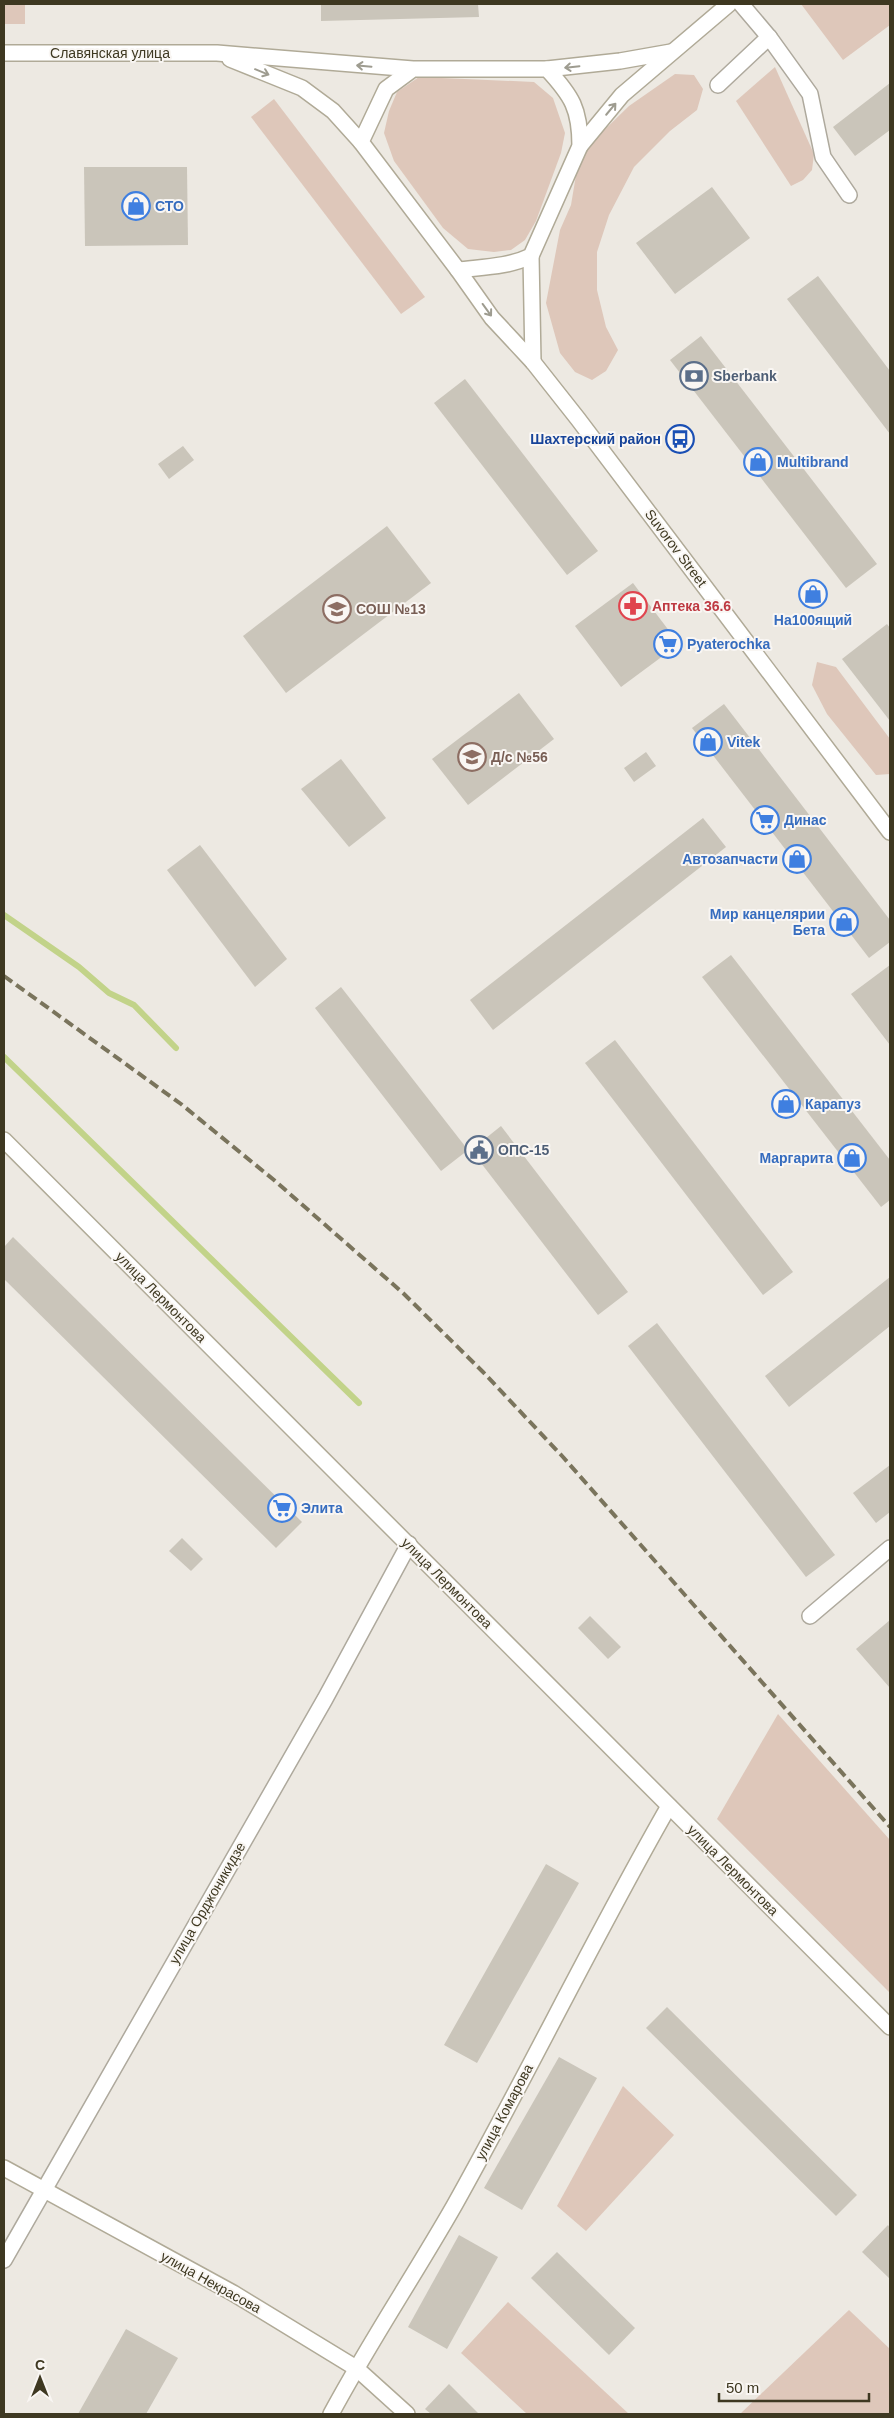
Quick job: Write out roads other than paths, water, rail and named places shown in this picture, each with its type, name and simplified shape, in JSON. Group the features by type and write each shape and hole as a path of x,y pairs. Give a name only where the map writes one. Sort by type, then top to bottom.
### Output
{"main road":[{"path":"533,362 531,256 580,146 622,96 729,4"},
{"path":"741,4 769,37 810,94 823,157 849,194"},
{"path":"718,86 769,37"},
{"name":"Славянская улица","path":"4,53 217,54 412,70 546,70 620,62 672,52"},
{"name":"Suvorov Street","path":"217,54 302,88 333,111 361,142 492,318 533,362 890,832"},
{"path":"361,142 386,90 412,70"},
{"path":"546,70 565,89 577,108 580,146"},
{"path":"458,270 517,263 531,256"},
{"name":"улица Лермонтова","path":"4,1140 890,2027"},
{"name":"улица Орджоникидзе","path":"4,2260 42,2190 325,1699 409,1544"},
{"path":"810,1616 890,1548"},
{"name":"улица Комарова","path":"331,2414 356,2368 454,2207 610,1910 669,1806"},
{"name":"улица Некрасова","path":"4,2168 233,2293 356,2368 407,2414"}],"waterway":[{"path":"4,915 79,967 109,993 134,1005 176,1048"},
{"path":"4,1057 359,1403"}],"railway":[{"path":"4,976 181,1104 274,1180 403,1293 484,1373 563,1457 890,1827"}],"place":[{"name":"СТО","path":"136,206"},
{"name":"Sberbank","path":"694,376"},
{"name":"Шахтерский район","path":"680,439"},
{"name":"Multibrand","path":"758,462"},
{"name":"На100ящий","path":"813,594"},
{"name":"Аптека 36.6","path":"633,606"},
{"name":"СОШ №13","path":"337,609"},
{"name":"Pyaterochka","path":"668,644"},
{"name":"Vitek","path":"708,742"},
{"name":"Д/с №56","path":"472,757"},
{"name":"Динас","path":"765,820"},
{"name":"Автозапчасти","path":"797,859"},
{"name":"Мир канцелярии Бета","path":"844,922"},
{"name":"Карапуз","path":"786,1104"},
{"name":"ОПС-15","path":"479,1150"},
{"name":"Маргарита","path":"852,1158"},
{"name":"Элита","path":"282,1508"}]}
